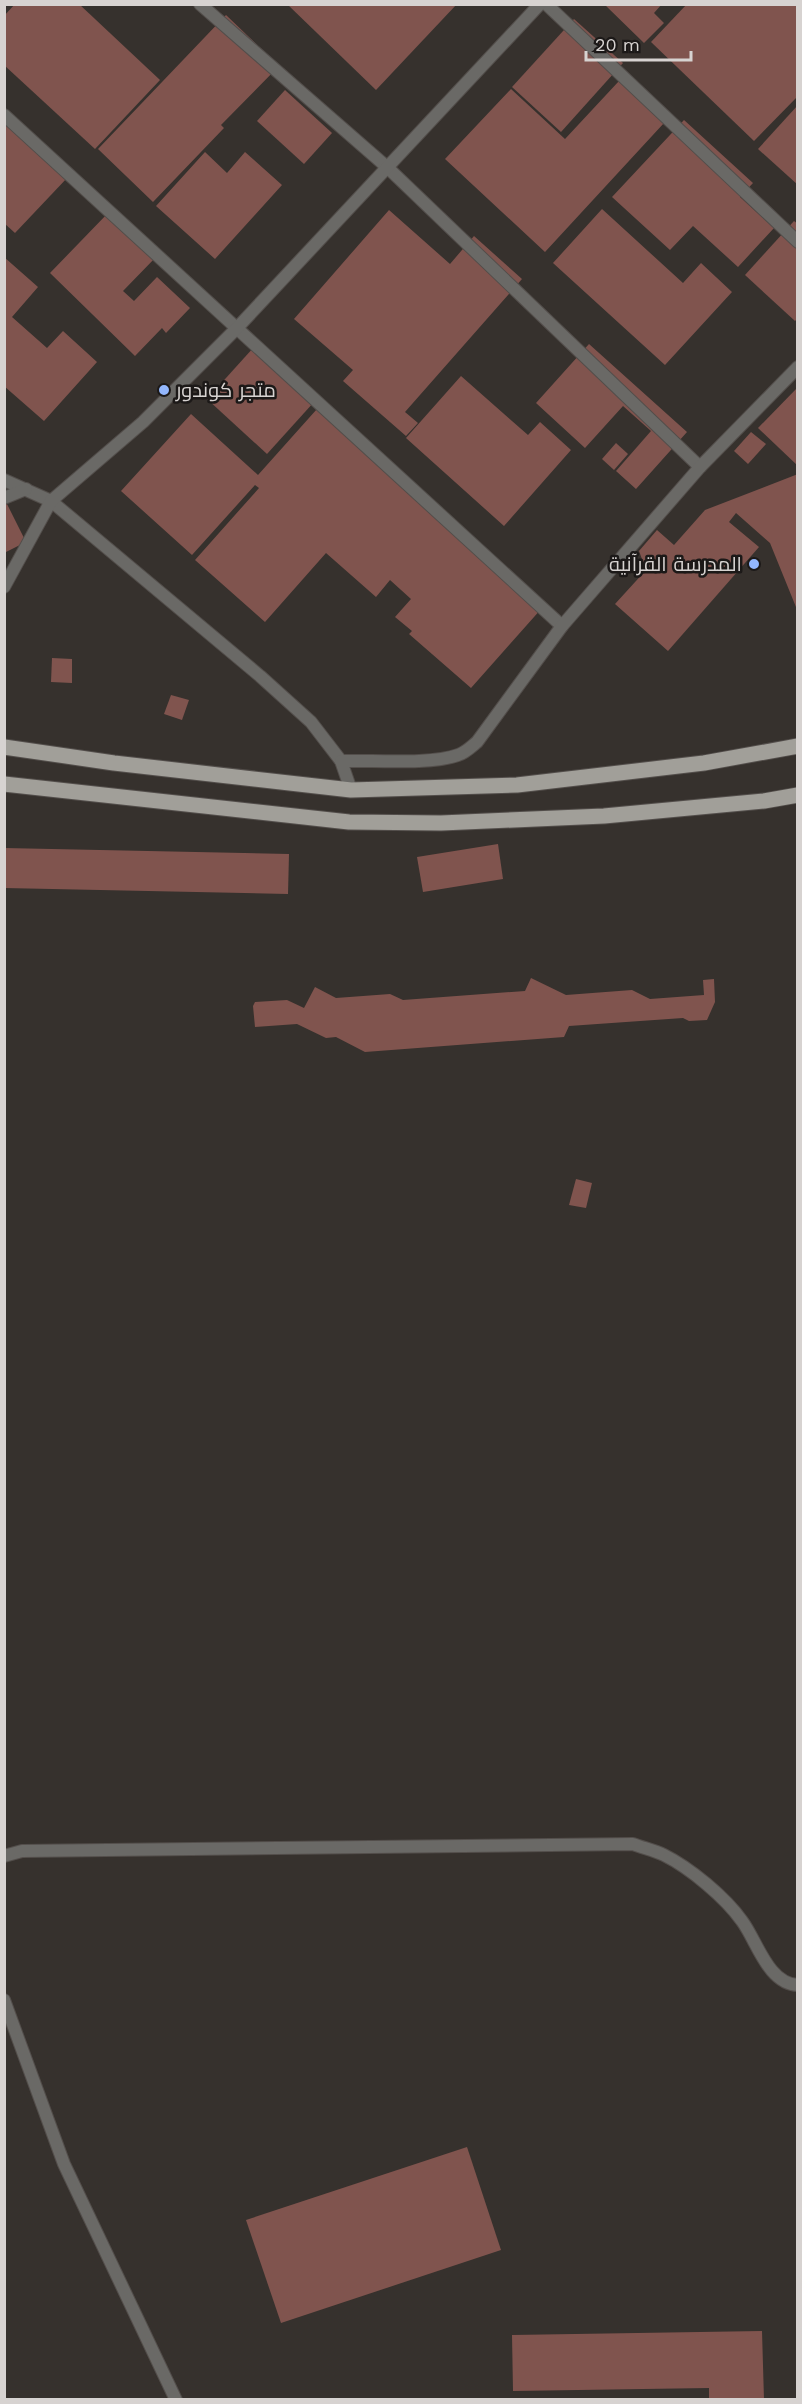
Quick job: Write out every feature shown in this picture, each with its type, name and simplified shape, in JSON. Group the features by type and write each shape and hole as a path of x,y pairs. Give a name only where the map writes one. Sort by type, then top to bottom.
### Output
{"main road":[{"path":"4,747 114,763 351,790 518,785 704,763 798,746"},
{"path":"4,784 349,822 441,823 604,816 764,801 798,795"}],"street":[{"path":"200,4 387,168 700,468"},
{"path":"4,587 51,501 143,422 237,328 540,4"},
{"path":"546,4 798,242"},
{"path":"4,115 562,626"},
{"path":"341,761 436,760 467,751 477,742 562,626 700,468 798,367"},
{"path":"4,480 51,501 260,676 311,722 341,761 351,790"},
{"path":"4,498 26,489"},
{"path":"4,1856 22,1851 633,1844 664,1855 703,1881 740,1918 754,1938 769,1967 789,1985 798,1985"},
{"path":"4,2000 64,2164 176,2400"}],"building":[{"path":"15,4 79,4 160,80 95,149 4,65 4,16"},
{"path":"287,4 457,4 376,90"},
{"path":"604,4 662,4 654,13 664,23 644,43"},
{"path":"687,4 798,4 798,96 754,141 651,42"},
{"path":"226,15 279,66 221,125 224,128 153,202 98,149"},
{"path":"574,19 623,63 561,132 512,87"},
{"path":"619,81 664,123 545,252 445,159 511,89 565,139"},
{"path":"285,90 332,133 304,164 257,121"},
{"path":"798,105 798,185 758,149"},
{"path":"4,115 68,177 15,233 4,223"},
{"path":"684,120 753,183 740,197 774,228 738,267 693,226 670,250 612,197"},
{"path":"205,152 227,173 245,152 282,185 215,259 156,206"},
{"path":"602,209 683,283 701,263 732,292 665,365 553,263"},
{"path":"389,210 450,264 474,236 522,279 405,412 418,423 406,436 343,381 353,370 294,319"},
{"path":"109,212 156,257 123,291 134,301 157,277 190,308 166,333 162,328 135,356 50,273"},
{"path":"794,221 798,224 798,318 795,321 745,275"},
{"path":"4,257 38,287 12,317 47,348 63,331 97,362 44,421 4,386"},
{"path":"589,344 687,432 636,489 616,471 651,431 623,406 585,448 536,403"},
{"path":"254,347 314,402 267,454 207,399"},
{"path":"461,376 528,435 540,422 571,450 504,526 406,438"},
{"path":"798,387 798,466 758,428"},
{"path":"317,409 542,608 471,688 409,634 412,631 395,617 411,599 390,580 376,597 326,553 265,622 195,560 259,488 255,485 192,555 121,491 191,414 258,475"},
{"path":"751,432 766,444 748,464 734,451"},
{"path":"616,443 628,454 614,470 602,459"},
{"path":"798,474 798,612 770,543 736,513 729,522 759,547 668,651 615,604 646,570 639,551 657,530 674,545 705,510"},
{"path":"4,498 26,542 4,553"},
{"path":"52,658 72,659 72,683 51,682"},
{"path":"171,695 189,700 182,720 164,714"},
{"path":"498,844 503,879 423,892 417,857"},
{"path":"4,848 289,854 288,894 4,888"},
{"path":"531,978 566,995 632,990 650,999 704,995 703,980 714,979 715,1002 707,1020 689,1021 683,1018 569,1026 564,1037 365,1052 336,1037 326,1038 297,1024 255,1027 253,1006 255,1002 287,1000 304,1008 315,987 336,998 390,994 403,1000 525,991"},
{"path":"576,1179 592,1183 586,1208 569,1205"},
{"path":"467,2147 501,2250 281,2323 246,2220"},
{"path":"762,2331 764,2400 709,2400 709,2388 513,2391 512,2335"}],"place":[{"name":"متجر كوندور","path":"164,390"},
{"name":"المدرسة القرآنية","path":"754,564"}]}
